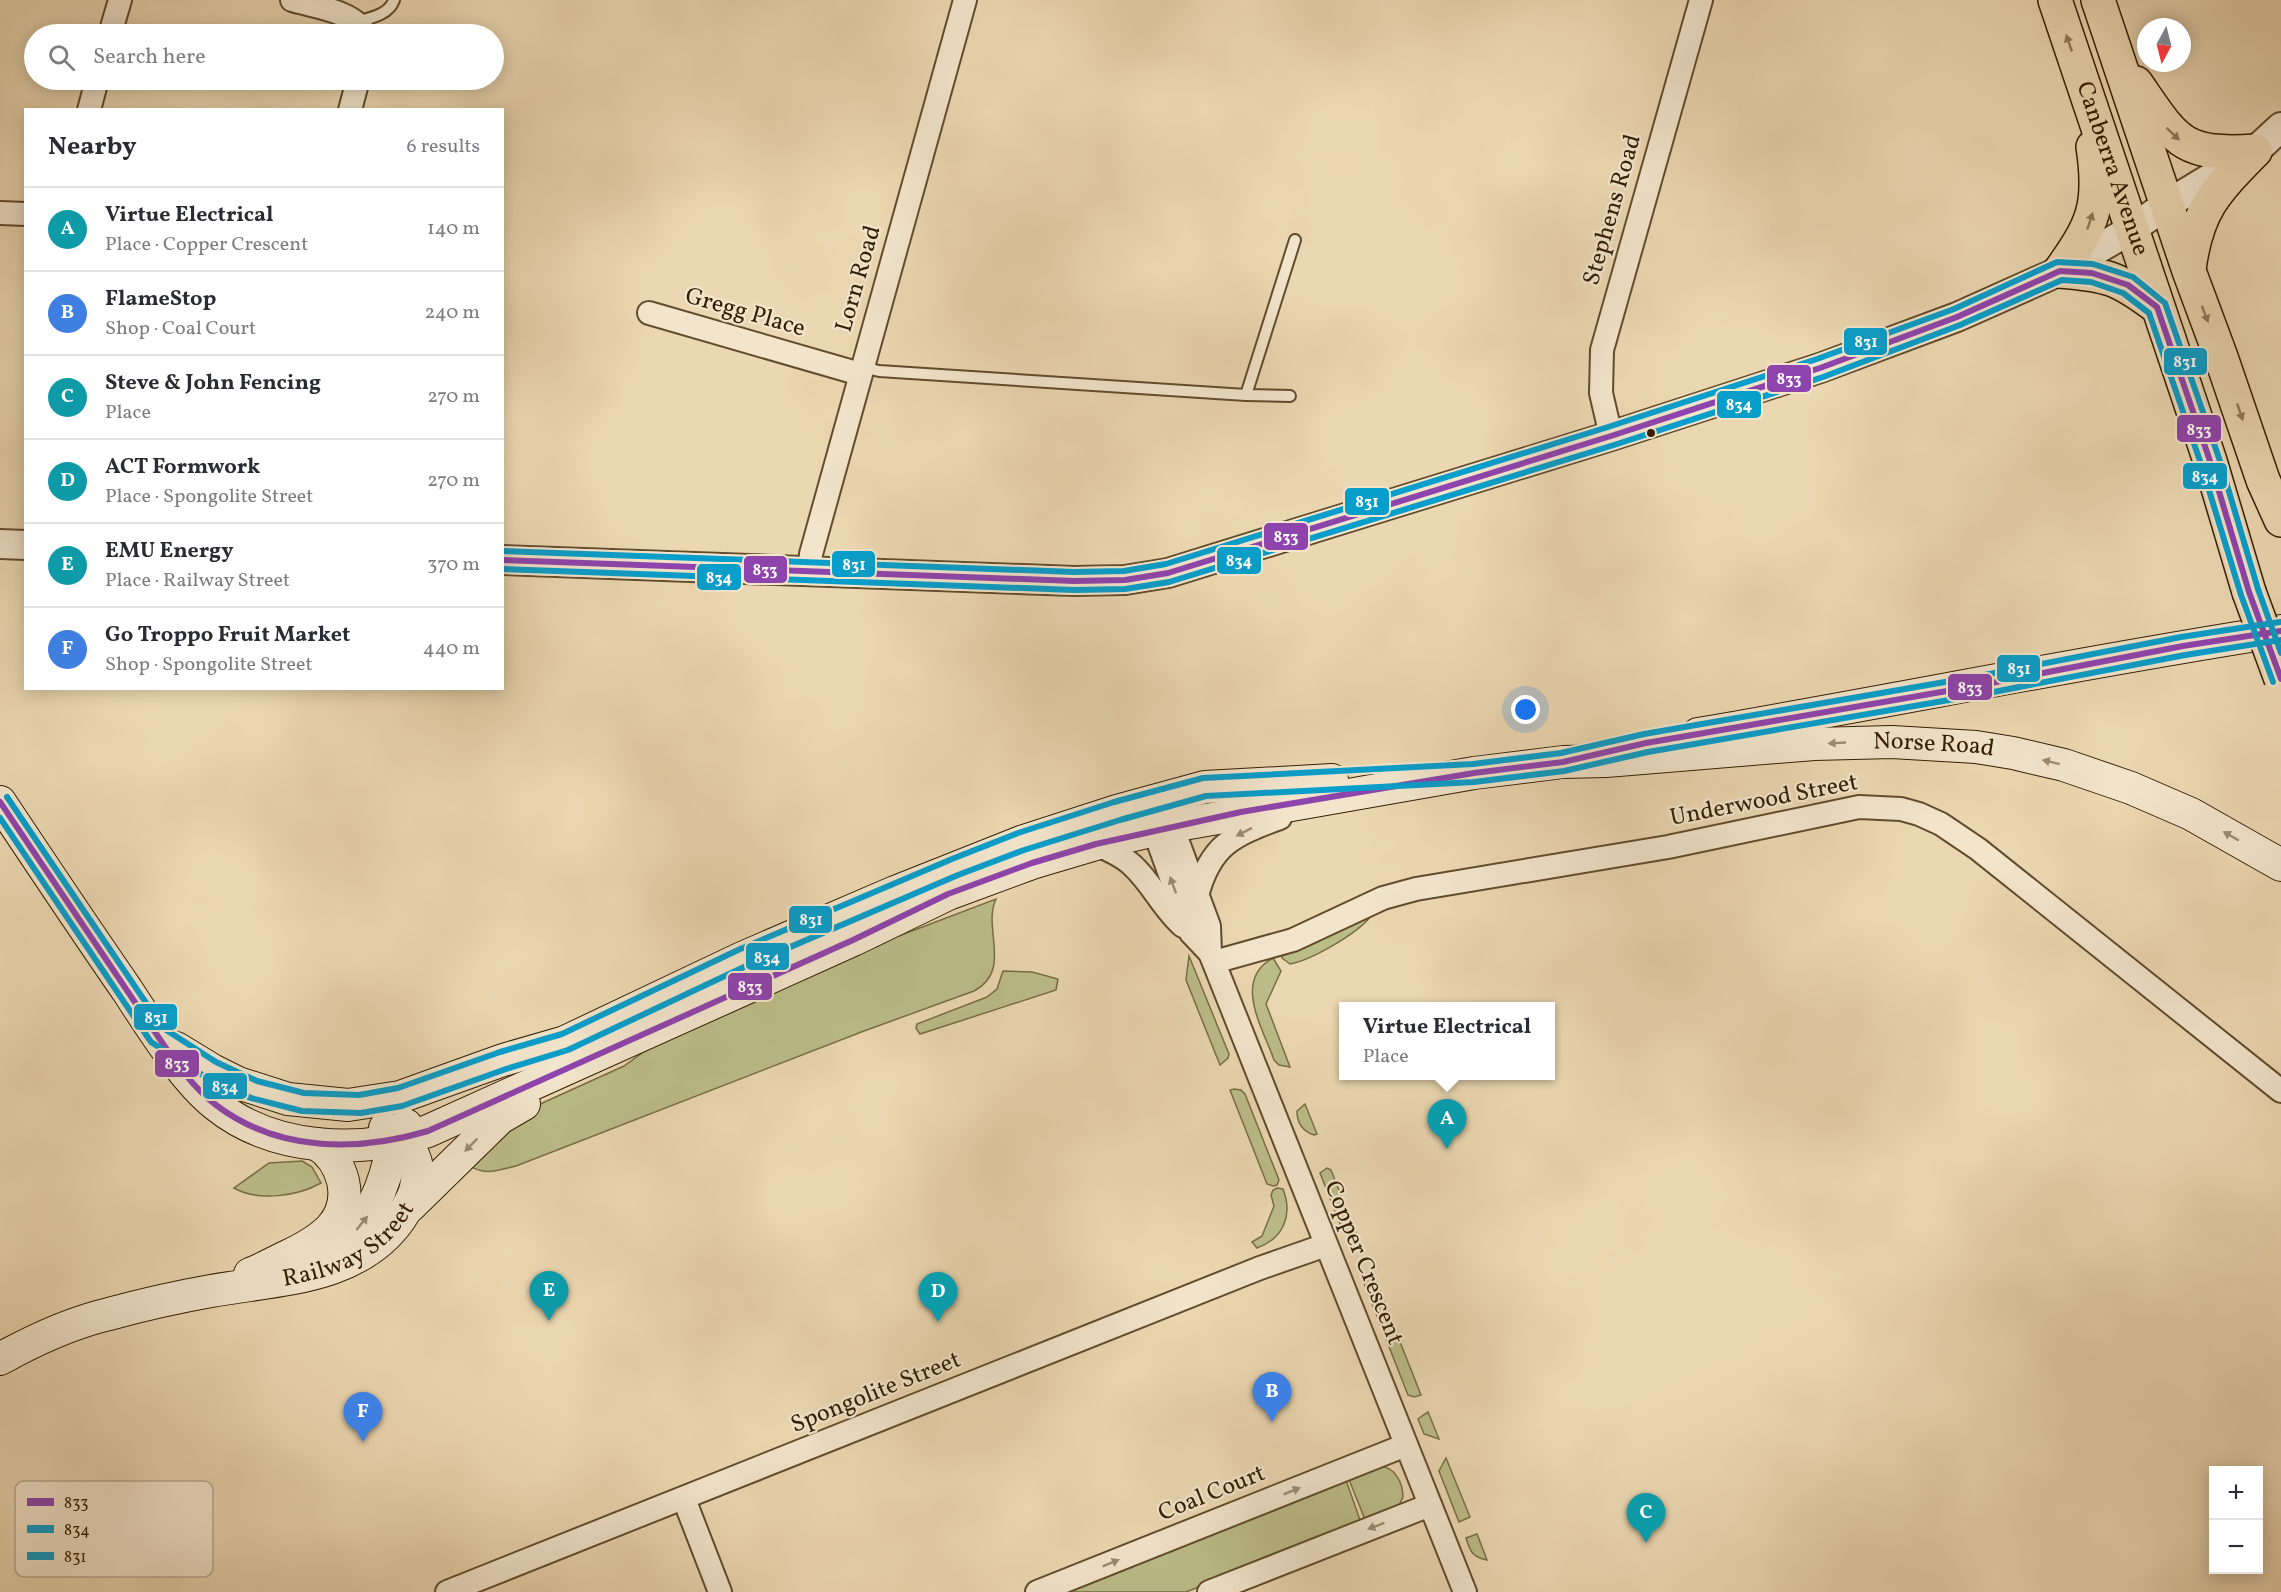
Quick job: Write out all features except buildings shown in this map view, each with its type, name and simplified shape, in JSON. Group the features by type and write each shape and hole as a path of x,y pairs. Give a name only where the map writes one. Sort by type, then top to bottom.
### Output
{"highway":[{"name":"Canberra Avenue","path":"2055,0 2132,229 2144,291 2181,379 2210,461 2249,592 2281,679"},
{"name":"Canberra Avenue","path":"2098,0 2188,271 2222,357 2263,480 2281,520"},
{"path":"2115,52 2166,127 2181,141 2201,150 2227,153 2255,151"},
{"path":"2060,271 2091,223 2095,203 2095,159 2084,85"},
{"path":"2188,271 2192,241 2208,204 2220,187 2255,151"},
{"path":"2060,271 2092,273 2144,291"}],"main road":[{"name":"Norse Road","path":"1563,762 1646,743 1976,686 2182,646 2281,632"},
{"name":"Norse Road","path":"151,1025 212,1071 254,1090 288,1099 318,1103 360,1104 400,1097 503,1060 565,1042 742,958 934,875 1021,842 1158,814 1253,810 1474,773 1563,762 1606,761 1845,743 1928,743 1995,749 2070,767 2131,788 2201,819 2281,866"},
{"name":"Norse Road","path":"151,1025 197,1087 216,1106 261,1129 317,1144 344,1146 399,1139 457,1118 853,940 948,894 1032,863 1096,844 1158,814 1205,787 1474,773"},
{"path":"0,802 151,1025"},
{"path":"405,1211 500,1118 619,1061 660,1025"},
{"name":"Railway Street","path":"254,1273 311,1258 349,1238 366,1218 374,1204 399,1139 417,1113 432,1102 500,1074 565,1042"},
{"path":"212,1071 268,1106 284,1113 313,1118 368,1121 379,1124 399,1139"},
{"name":"Railway Street","path":"0,1359 36,1340 107,1314 208,1292 320,1273 359,1257 391,1231 416,1190 417,1174 413,1152 399,1139"},
{"name":"Railway Street","path":"208,1292 254,1273 318,1239 335,1224 340,1217 344,1202 341,1177 334,1160 317,1144"}],"street":[{"path":"113,24 120,0"},
{"path":"292,0 333,12 354,24"},
{"name":"Lorn Road","path":"809,573 811,554 861,370 965,0"},
{"name":"Stephens Road","path":"1611,436 1601,393 1602,350 1701,0"},
{"path":"90,108 94,90"},
{"path":"351,108 355,90"},
{"path":"504,560 1074,581 1125,580 1168,573 1611,436 1820,368 1958,317 2060,271 2132,229 2166,205 2255,151 2281,127"},
{"path":"0,213 24,214"},
{"name":"Gregg Place","path":"649,313 861,370"},
{"path":"0,544 24,545"},
{"path":"1197,896 1210,860 1237,835 1338,797"},
{"name":"Underwood Street","path":"1212,958 1293,940 1389,895 1668,847 1859,807 1901,809 1941,824 1978,849 2281,1091"},
{"name":"Copper Crescent","path":"1158,814 1209,926 1212,958 1465,1592"},
{"name":"Copper Crescent","path":"1158,814 1191,933 1212,958"},
{"path":"1096,844 1134,866 1169,912 1191,933"},
{"name":"Spongolite Street","path":"447,1592 497,1583 684,1498 1260,1268 1326,1245"},
{"name":"Coal Court","path":"1037,1592 1406,1445"},
{"path":"684,1498 720,1592"},
{"path":"1209,1592 1430,1506"}],"lane":[{"path":"367,24 393,4 394,0"},
{"path":"1246,394 1295,240"},
{"path":"861,370 1290,396"}],"green space":[{"path":"996,899 992,923 994,960 992,972 986,982 974,991 864,1031 516,1166 497,1171 485,1171 468,1164 538,1105 624,1066 664,1037 872,946 876,947 896,937"},
{"path":"1371,916 1356,930 1322,952 1290,964 1282,958 1283,954 1312,944"},
{"path":"1189,956 1229,1054 1220,1065 1186,980"},
{"path":"1273,958 1281,971 1266,1004 1290,1067 1279,1065 1274,1060 1254,1005 1252,992 1254,979 1261,967"},
{"path":"1003,971 1032,972 1058,979 1056,990 920,1034 916,1028 917,1024 987,997 997,989"},
{"path":"1230,1090 1241,1090 1245,1094 1279,1180 1277,1185 1267,1184"},
{"path":"1305,1104 1317,1134 1306,1131 1299,1123 1297,1111"},
{"path":"302,1161 312,1167 321,1183 312,1188 278,1196 254,1195 234,1188 269,1163"},
{"path":"1327,1168 1331,1170 1356,1233 1341,1226 1320,1173"},
{"path":"1277,1188 1283,1189 1286,1199 1284,1224 1274,1238 1257,1248 1252,1242 1262,1236 1274,1206 1271,1195"},
{"path":"1374,1276 1421,1395 1414,1397 1408,1395 1364,1283 1365,1280"},
{"path":"1428,1412 1439,1439 1424,1434 1418,1419"},
{"path":"1446,1458 1470,1517 1459,1522 1439,1471"},
{"path":"1380,1466 1390,1469 1397,1477 1402,1486 1403,1497 1398,1507 1368,1520 1364,1517 1350,1482 1351,1477"},
{"path":"1343,1480 1347,1483 1361,1523 1186,1592 1062,1592"},
{"path":"1477,1534 1487,1560 1472,1553 1469,1546 1466,1538"}],"transit line":[{"name":"831","path":"504,551 1074,572 1124,571 1166,564 1608,427 1817,359 1954,309 2057,262 2093,264 2133,277 2165,303 2219,458 2258,589 2281,653"},
{"name":"833","path":"504,560 1074,581 1125,580 1168,573 1611,436 1820,368 1957,317 2060,271 2092,273 2128,285 2157,307 2210,461 2249,592 2281,679"},
{"name":"834","path":"504,569 1074,590 1125,589 1169,582 1614,445 1823,377 1960,325 2062,280 2091,282 2123,293 2149,313 2201,464 2241,595 2273,682"},
{"name":"831","path":"7,797 163,1028 216,1062 257,1081 304,1093 359,1095 398,1088 500,1052 562,1034 738,950 952,859 1018,833 1114,802 1203,778 1473,764 1561,753 1644,734 1974,677 2181,637 2280,622"},
{"name":"833","path":"0,802 170,1054 191,1082 207,1098 240,1120 265,1132 319,1144 374,1142 428,1131 853,940 948,894 1032,863 1096,844 1241,812 1474,773 1563,762 1646,743 1976,686 2183,646 2281,631"},
{"name":"834","path":"0,818 151,1042 207,1078 251,1098 302,1111 361,1113 402,1106 506,1069 568,1050 746,966 958,875 1024,850 1206,796 1474,782 1564,771 1648,752 1978,695 2185,655 2281,640"}],"place":[{"name":"Virtue Electrical","path":"1447,1149"},
{"name":"EMU Energy","path":"549,1321"},
{"name":"ACT Formwork","path":"938,1322"},
{"name":"FlameStop","path":"1272,1422"},
{"name":"Go Troppo Fruit Market","path":"363,1442"},
{"name":"Steve & John Fencing","path":"1646,1543"}]}
